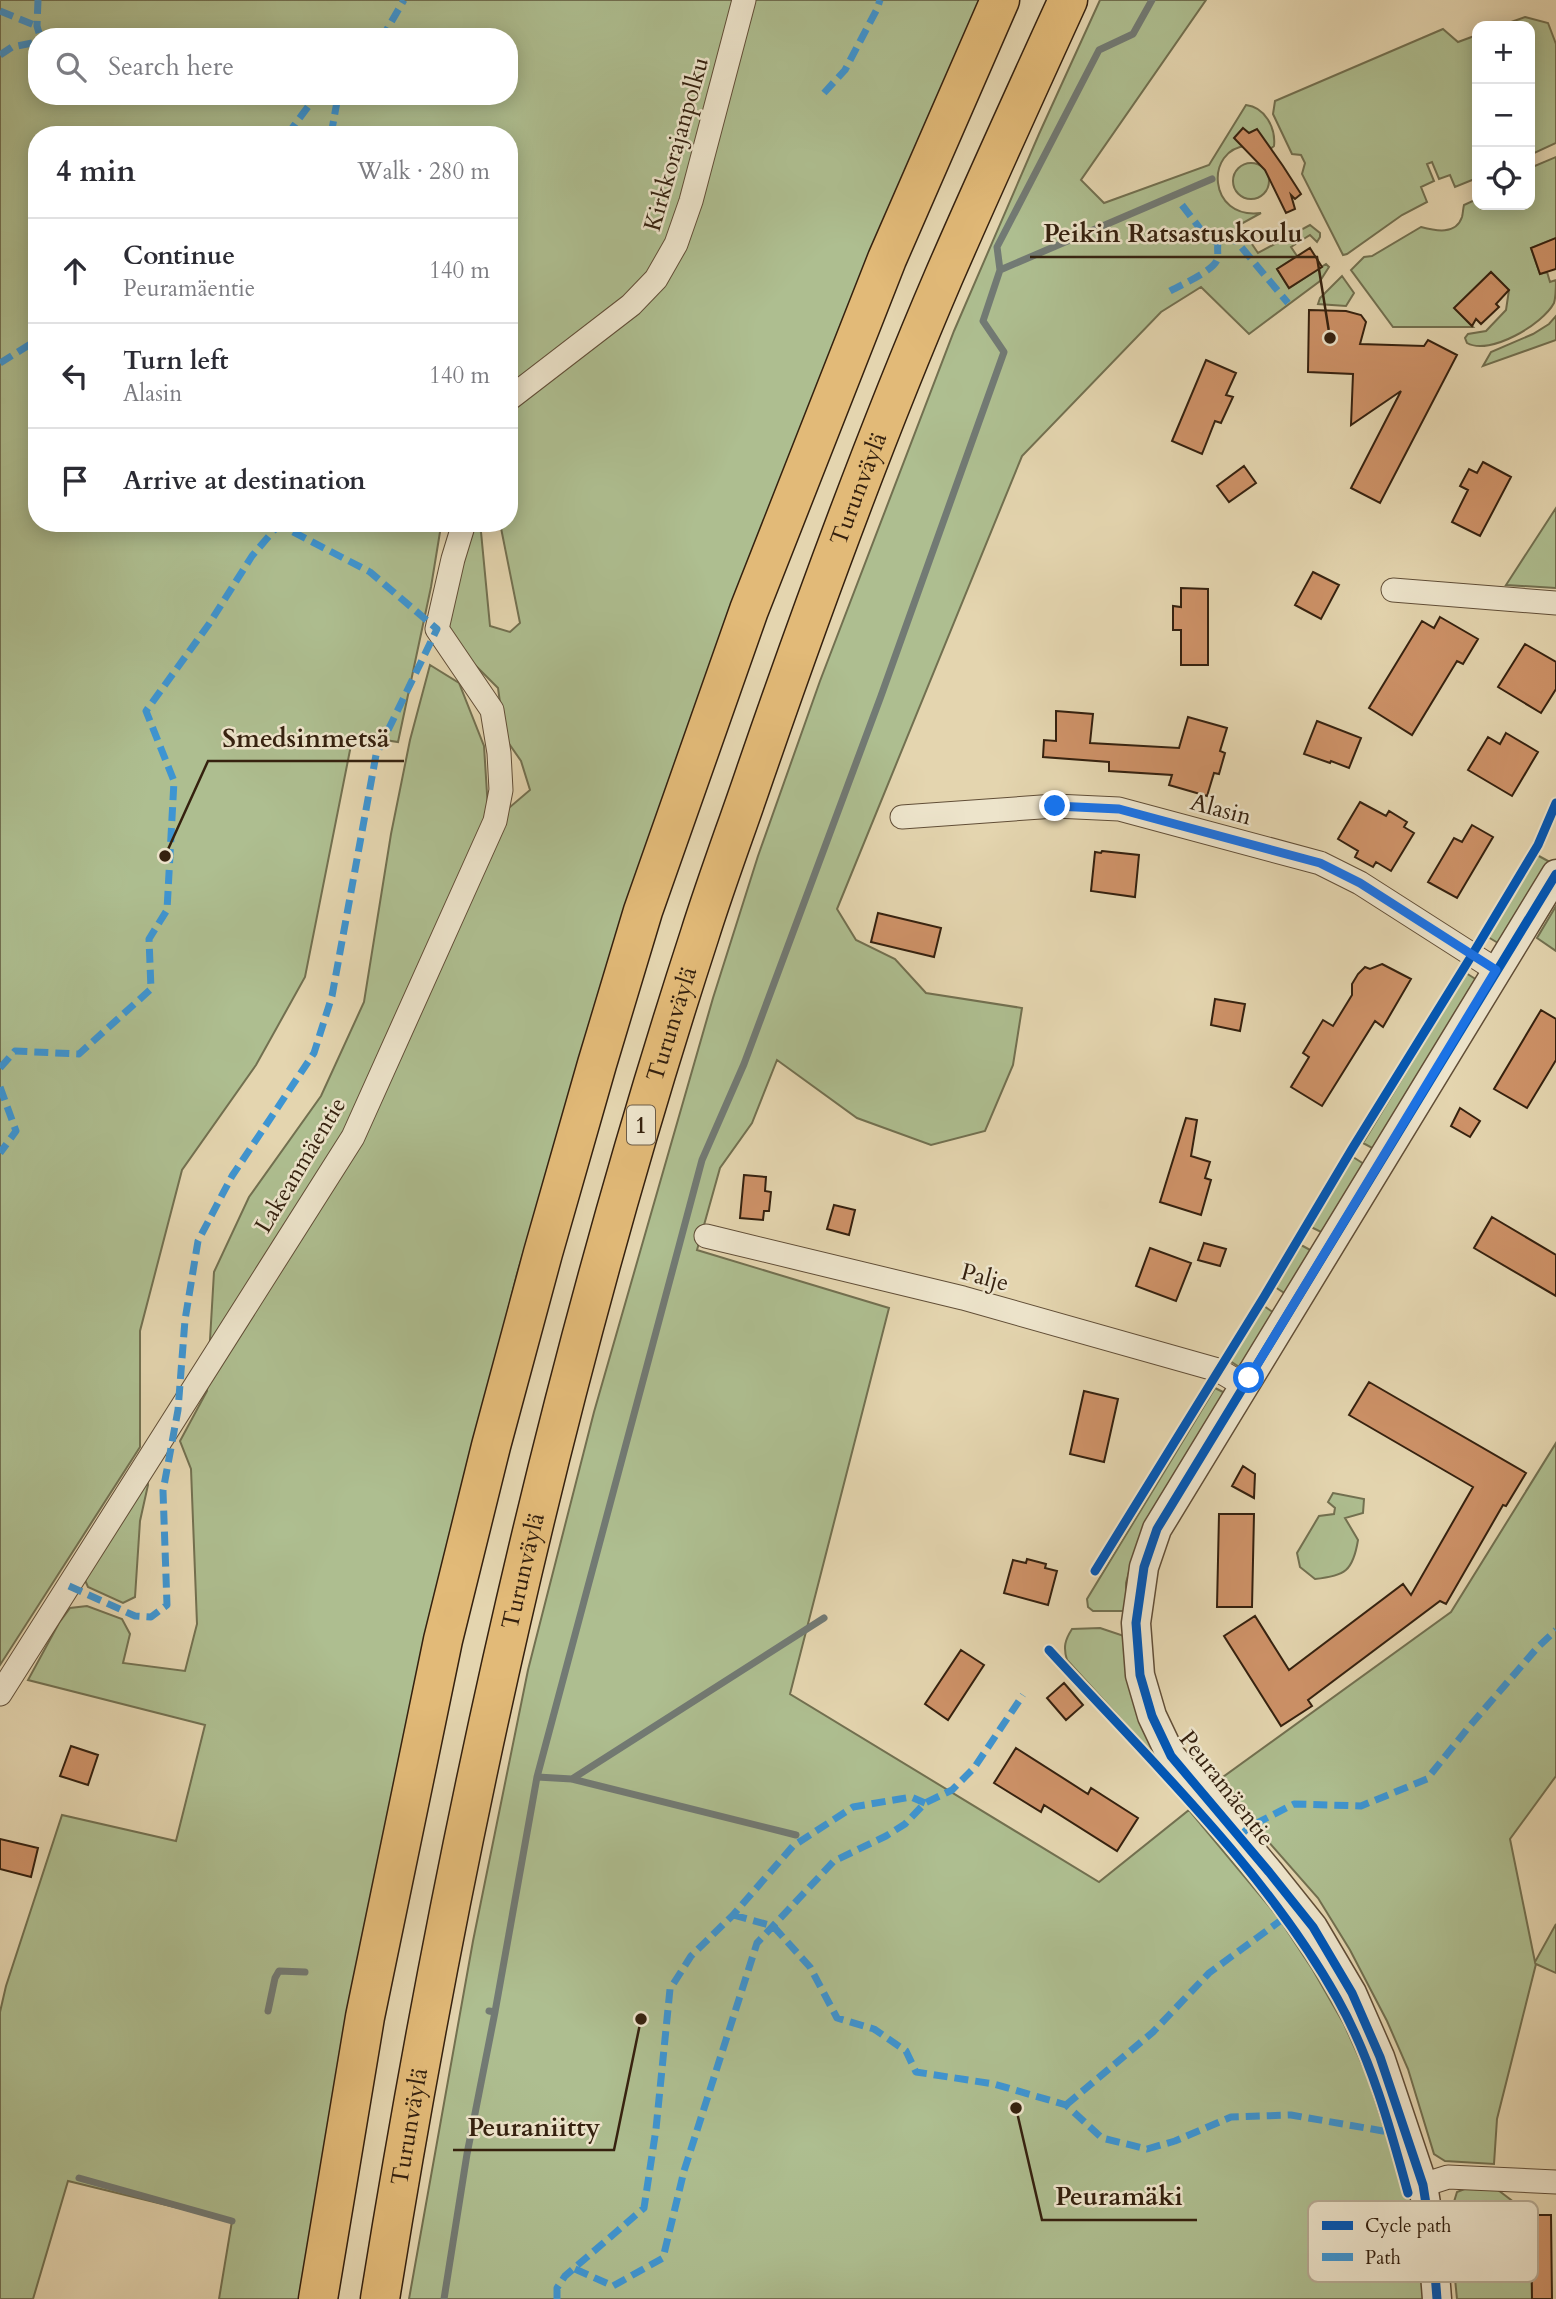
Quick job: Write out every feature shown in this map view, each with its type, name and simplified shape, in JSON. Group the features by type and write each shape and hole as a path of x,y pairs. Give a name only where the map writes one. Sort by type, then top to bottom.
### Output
{"highway":[{"path":"318,2299 365,2017 443,1640 542,1253 597,1065 643,911 749,610 887,259 1000,0"},
{"name":"Turunväylä","path":"380,2299 433,1991 503,1656 597,1280 651,1090 700,931 826,573 943,280 1068,0"}],"street":[{"name":"Kirkkorajanpolku","path":"518,392 631,304 656,279 676,244 691,201 744,0"},
{"name":"Lakeanmäentie","path":"0,1694 353,1137 495,821 501,790 492,710 437,629 461,532"},
{"path":"1393,590 1556,603"},
{"name":"Alasin","path":"902,817 1055,806 1119,809 1320,863 1360,883 1496,970"},
{"name":"Peuramäentie","path":"1426,2201 1423,2185 1380,2057 1352,1993 1313,1927 1171,1756 1152,1716 1140,1675 1136,1623 1144,1567 1157,1529 1556,874"},
{"name":"Palje","path":"706,1236 963,1298 1218,1370 1245,1386"},
{"path":"1423,2185 1448,2177 1556,2182"}],"green space":[{"path":"0,0 738,0 678,220 641,289 518,383 518,126 28,126 28,532 440,532 398,742 353,735 305,977 256,1065 182,1170 140,1331 140,1447 0,1665"},
{"path":"752,0 982,0 592,1023 517,1274 438,1591 303,2299 219,2299 232,2221 68,2181 33,2299 0,2299 0,2012 62,1815 176,1841 205,1725 28,1680 70,1608 87,1606 122,1619 130,1634 123,1663 185,1671 197,1624 191,1469 180,1441 207,1391 214,1272 249,1197 321,1096 364,1002 391,834 410,740 430,665 459,683 484,746 489,825 530,790 521,761 505,738 498,688 460,650 445,618 470,532 481,532 490,626 510,632 520,623 502,532 518,532 518,402 654,292"},
{"path":"1100,0 1206,0 1081,180 1104,203 1209,165 1246,105 1253,107 1268,120 1273,132 1274,146 1269,150 1247,146 1233,150 1224,158 1218,183 1222,195 1230,206 1243,212 1261,213 1239,225 1258,253 1310,225 1320,233 1317,242 1310,235 1291,247 1297,256 1277,269 1289,288 1326,264 1329,267 1320,281 1249,334 1201,287 1161,312 1022,456 837,909 856,940 895,959 926,993 1022,1008 1013,1065 985,1131 931,1145 857,1118 777,1060 752,1123 720,1168 697,1250 889,1308 790,1694 1099,1882 1189,1810 1278,1917 1313,1970 1344,2024 1367,2075 1404,2189 1413,2197 1413,2201 1308,2201 1308,2282 1423,2282 1425,2299 409,2299 473,1941 528,1670 594,1412 713,998 758,856 820,681 954,331"},
{"path":"1525,17 1548,23 1556,44 1556,143 1535,153 1535,21 1514,21"},
{"path":"1443,29 1458,42 1472,37 1472,180 1455,187 1450,175 1439,179 1432,162 1427,164 1434,181 1421,187 1427,202 1402,215 1343,255 1302,174 1305,163 1301,155 1292,154 1273,114 1275,101"},
{"path":"1556,157 1556,238 1531,248 1540,274 1547,272 1550,282 1556,280 1554,303 1548,311 1528,328 1502,342 1477,346 1467,343 1465,338 1468,334 1486,331 1506,310 1509,290 1491,272 1455,308 1473,327 1393,327 1351,270 1364,257 1372,256 1421,227 1445,230 1455,227 1462,217 1464,205 1472,201 1472,210 1535,210 1535,166"},
{"path":"1251,163 1264,168 1269,181 1264,194 1251,199 1238,194 1233,181 1238,168"},
{"path":"1342,276 1354,293 1346,306 1318,304 1320,298"},
{"path":"1556,316 1556,340 1483,366 1491,352 1533,334"},
{"path":"1556,508 1556,588 1506,585"},
{"path":"1537,855 1548,861 1498,943 1488,937"},
{"path":"1556,906 1556,951 1537,938"},
{"path":"1466,973 1477,980 1374,1149 1363,1143"},
{"path":"1353,1157 1364,1164 1323,1233 1311,1227"},
{"path":"1301,1245 1312,1251 1286,1294 1275,1287"},
{"path":"1264,1306 1274,1313 1241,1368 1230,1361"},
{"path":"1215,1388 1225,1393 1131,1565 1126,1583 1126,1611 1093,1611 1088,1607 1087,1599"},
{"path":"1556,1443 1556,1776 1510,1839 1535,1962 1556,1924 1556,1973 1536,1964 1497,2119 1494,2164 1445,2161 1434,2154 1408,2069 1387,2021 1350,1950 1318,1898 1216,1782 1451,1612"},
{"path":"147,1477 148,1485 140,1521 135,1597 123,1603 88,1587 84,1578"},
{"path":"1333,1493 1364,1499 1363,1513 1345,1518 1358,1540 1356,1550 1346,1570 1334,1576 1315,1579 1300,1567 1297,1553 1319,1516 1334,1514 1335,1508 1328,1502"},
{"path":"1100,1628 1127,1637 1160,1762 1067,1660 1065,1644 1072,1629"},
{"path":"1494,2187 1512,2201 1454,2201 1457,2192 1467,2188"},
{"path":"1455,2282 1532,2282 1532,2299 1457,2299"}],"building":[{"path":"1243,128 1249,133 1257,129 1301,194 1295,199 1291,195 1295,209 1286,213 1265,170 1234,138"},
{"path":"1556,238 1556,269 1540,274 1531,248"},
{"path":"1310,248 1322,267 1289,288 1277,269"},
{"path":"1491,272 1509,290 1496,304 1499,307 1481,324 1476,319 1472,326 1454,308"},
{"path":"1309,310 1346,311 1361,315 1366,322 1360,344 1424,346 1428,340 1457,355 1380,503 1351,488 1401,391 1351,425 1353,374 1308,372"},
{"path":"1206,360 1236,373 1226,395 1233,397 1221,423 1215,421 1202,454 1172,441"},
{"path":"1483,462 1511,477 1480,536 1452,522 1468,490 1460,486 1469,469 1477,473"},
{"path":"1244,466 1256,483 1229,502 1217,486"},
{"path":"1313,572 1339,585 1321,619 1295,605"},
{"path":"1181,588 1208,589 1208,665 1181,665 1181,630 1173,630 1173,606 1181,607"},
{"path":"1440,617 1478,639 1463,664 1457,661 1412,735 1369,708 1422,621 1434,628"},
{"path":"1525,644 1556,662 1556,689 1541,713 1498,687"},
{"path":"1056,711 1093,714 1090,743 1179,748 1188,717 1227,728 1220,751 1225,753 1219,774 1214,773 1207,796 1169,785 1172,775 1109,771 1109,762 1043,757 1044,740 1056,741"},
{"path":"1317,721 1361,738 1349,768 1304,754"},
{"path":"1506,733 1538,752 1512,796 1468,770 1488,737 1500,744"},
{"path":"1360,802 1386,816 1389,811 1407,822 1404,827 1414,833 1391,871 1376,862 1373,867 1355,857 1358,851 1338,839"},
{"path":"1472,825 1493,837 1457,898 1428,882 1454,838 1462,842"},
{"path":"1095,852 1139,855 1135,897 1091,891"},
{"path":"878,913 941,928 934,957 871,942"},
{"path":"1382,964 1411,979 1383,1027 1375,1021 1322,1106 1291,1087 1309,1057 1303,1053 1323,1020 1333,1026 1352,995 1352,984 1358,974 1365,967 1370,969"},
{"path":"1215,999 1245,1004 1240,1031 1211,1025"},
{"path":"1541,1010 1556,1019 1556,1060 1527,1108 1494,1089"},
{"path":"1460,1108 1480,1121 1470,1137 1451,1126"},
{"path":"1186,1118 1197,1120 1191,1156 1210,1162 1205,1178 1211,1180 1201,1215 1160,1202"},
{"path":"744,1175 766,1177 765,1191 771,1192 769,1211 764,1211 763,1220 740,1218"},
{"path":"834,1205 855,1210 849,1235 827,1229"},
{"path":"1492,1217 1556,1255 1556,1296 1474,1248"},
{"path":"1204,1243 1226,1249 1220,1266 1198,1260"},
{"path":"1150,1248 1191,1263 1176,1301 1136,1286"},
{"path":"1369,1382 1526,1473 1506,1506 1503,1505 1446,1604 1440,1601 1308,1700 1312,1706 1281,1726 1224,1636 1255,1616 1289,1670 1403,1584 1411,1595 1473,1487 1349,1415"},
{"path":"1084,1391 1118,1399 1104,1462 1070,1454"},
{"path":"1243,1466 1255,1474 1254,1498 1232,1486"},
{"path":"1219,1514 1254,1514 1252,1607 1217,1607"},
{"path":"1027,1559 1046,1564 1045,1568 1057,1571 1048,1605 1004,1593 1013,1560 1026,1563"},
{"path":"961,1650 984,1665 948,1720 925,1704"},
{"path":"1064,1683 1083,1705 1066,1720 1047,1698"},
{"path":"71,1746 98,1755 88,1785 60,1776"},
{"path":"1016,1748 1088,1794 1091,1788 1138,1818 1117,1851 1044,1805 1041,1812 994,1783"},
{"path":"0,1839 38,1848 31,1877 0,1869"},
{"path":"1538,2215 1551,2215 1552,2299 1532,2299 1532,2282 1538,2282"}],"waterway":[{"path":"1000,270 997,247 1099,50 1133,34 1152,0"},
{"path":"537,1777 702,1160 744,1064 881,696 1004,352 983,321 1000,270 1212,179"},
{"path":"572,1779 824,1618"},
{"path":"489,2011 495,2012 537,1777 572,1779 796,1835"},
{"path":"268,2011 279,1971 305,1972"},
{"path":"444,2299 467,2154 495,2012"},
{"path":"79,2178 232,2221"}],"marked path":[{"path":"38,0 38,28"},
{"path":"388,28 404,0"},
{"path":"824,93 845,70 880,0"},
{"path":"0,11 37,26"},
{"path":"0,55 12,47 28,44"},
{"path":"294,126 309,105"},
{"path":"333,126 336,105"},
{"path":"1182,205 1205,235 1216,242"},
{"path":"1170,291 1214,264 1218,257 1219,239 1228,237 1237,242 1288,303"},
{"path":"0,363 28,346"},
{"path":"0,1068 15,1051 79,1054 151,989 149,939 167,910 174,781 146,711 209,624 252,556 272,532"},
{"path":"69,1586 135,1616 151,1617 167,1605 163,1491 178,1410 185,1320 198,1241 232,1176 314,1053 332,996 376,755 437,629 370,572 293,532"},
{"path":"0,1087 16,1131 0,1153"},
{"path":"1239,1837 1249,1827 1294,1804 1361,1806 1427,1779 1537,1648 1556,1630"},
{"path":"575,2269 613,2286 663,2258 684,2171 757,1943 834,1861 886,1836 905,1824 925,1803 952,1790 974,1768 1023,1695"},
{"path":"557,2299 557,2288 565,2276 644,2208 656,2129 670,1989 691,1956 733,1915 793,1846 853,1807 911,1797 925,1803"},
{"path":"733,1915 773,1926 810,1967 837,2018 874,2029 906,2051 916,2072 994,2084 1066,2105 1102,2138 1147,2149 1175,2141 1231,2117 1291,2115 1389,2132"},
{"path":"1066,2105 1153,2032 1209,1973 1284,1918"}],"cycle path":[{"path":"1095,1571 1472,955 1538,845 1556,803"},
{"path":"1426,2201 1423,2185 1380,2057 1352,1993 1313,1927 1171,1756 1152,1716 1140,1675 1136,1623 1144,1567 1157,1529 1556,874"},
{"path":"1049,1650 1241,1860 1308,1951 1337,1998 1360,2044 1387,2118 1408,2193"},
{"path":"1436,2282 1437,2299"}],"place":[{"name":"Peikin Ratsastuskoulu","path":"1330,338"},
{"name":"Smedsinmetsä","path":"165,856"},
{"name":"Peuraniitty","path":"641,2019"},
{"name":"Peuramäki","path":"1016,2108"}],"route":[{"path":"1055,806 1119,809 1320,863 1360,883 1496,970 1249,1378"}]}
